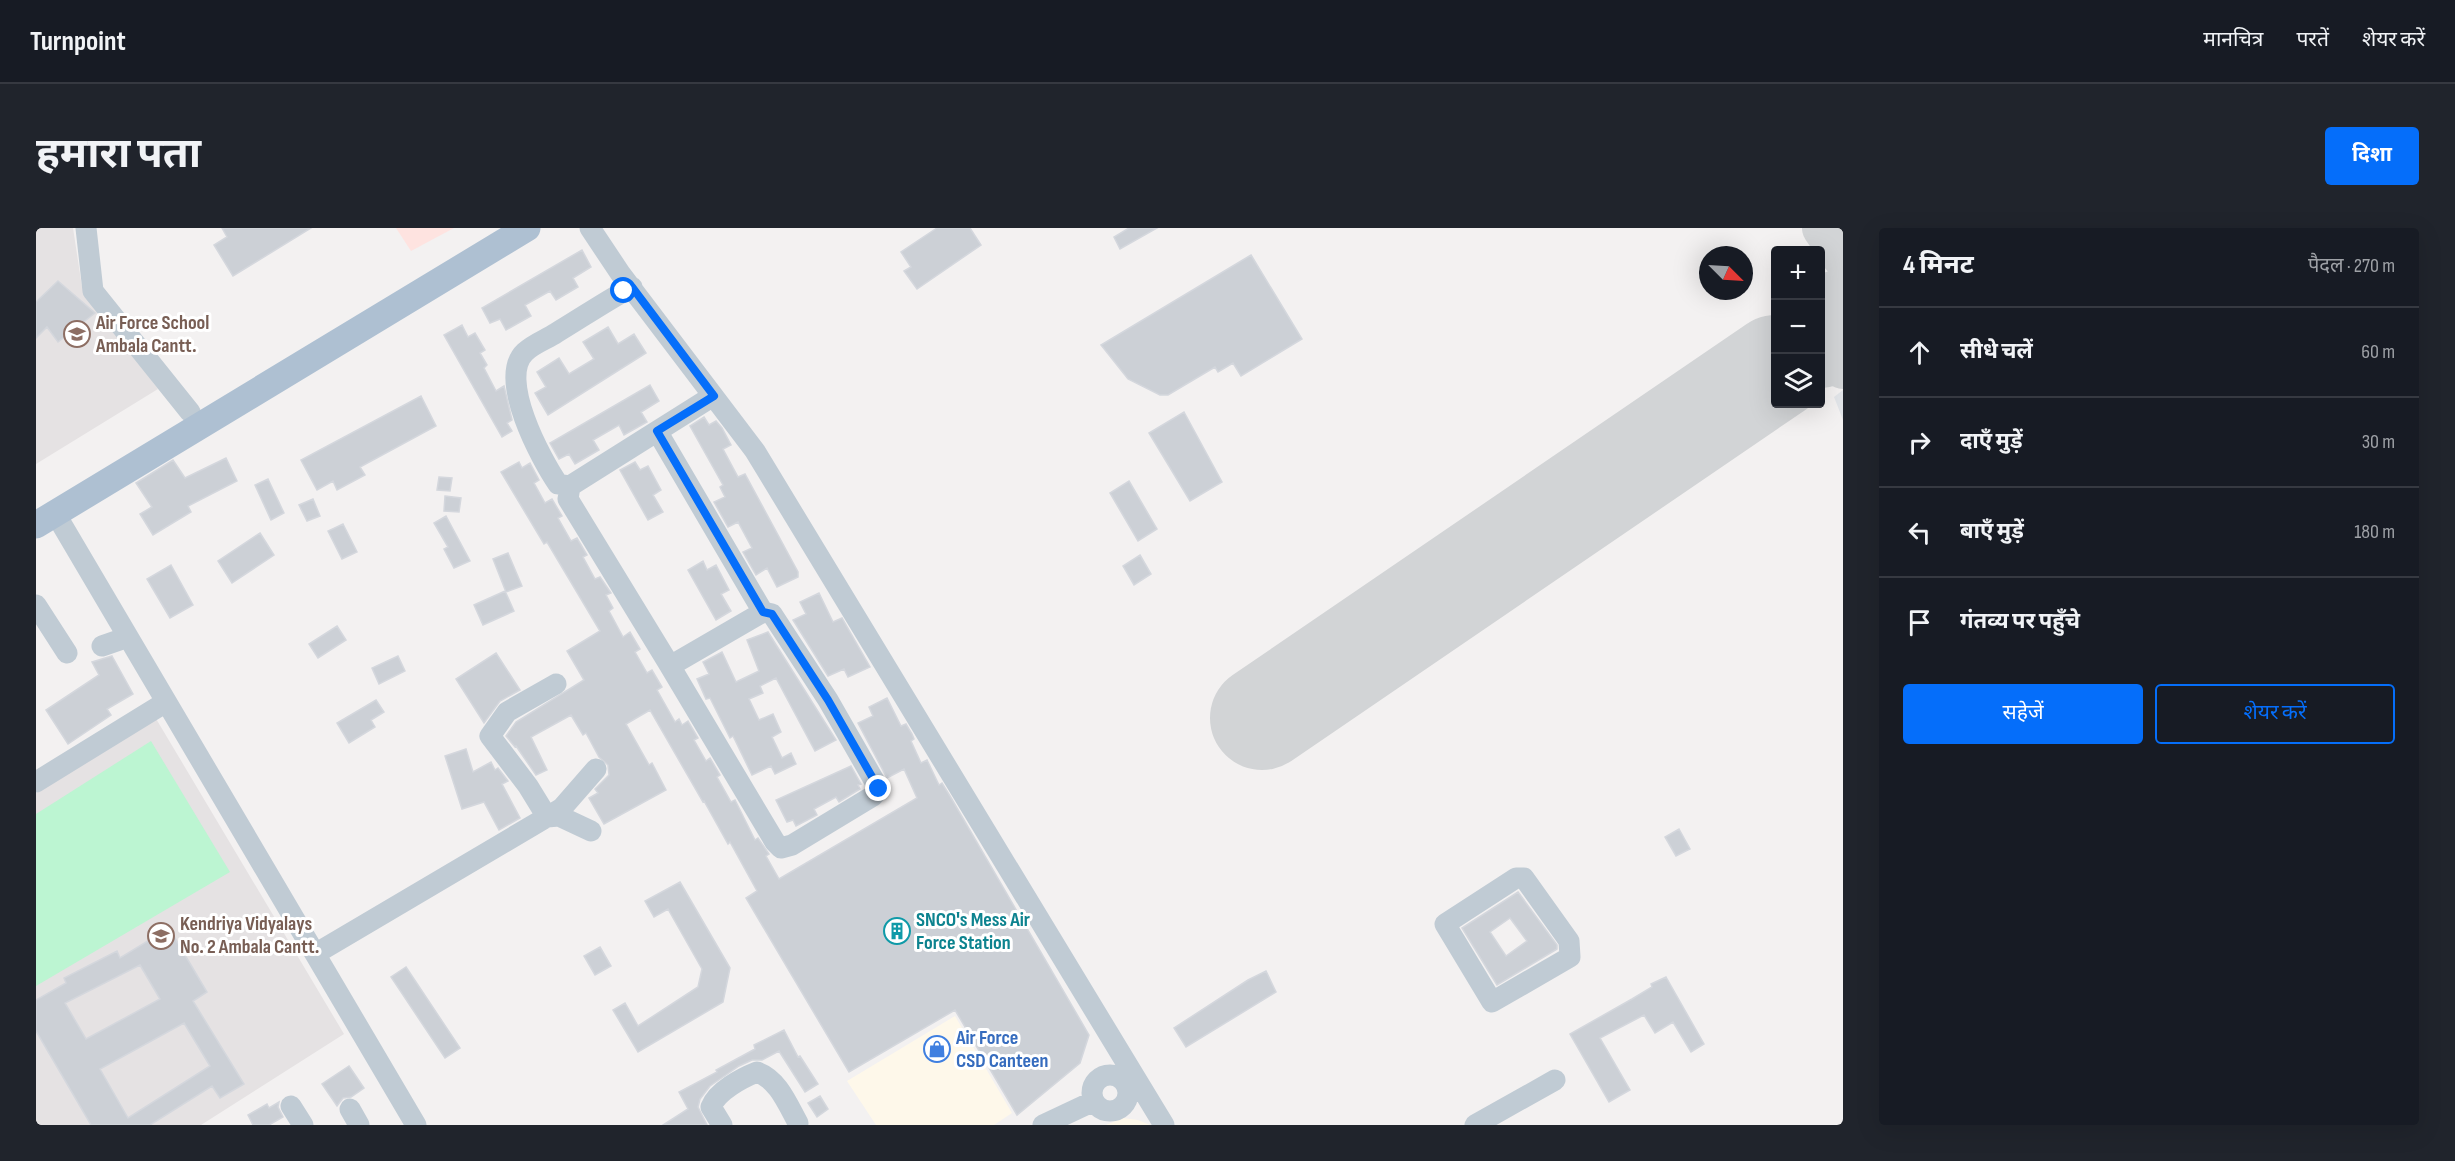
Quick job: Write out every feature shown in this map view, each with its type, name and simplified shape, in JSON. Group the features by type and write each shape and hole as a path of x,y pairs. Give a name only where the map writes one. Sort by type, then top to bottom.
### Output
{"main road":[{"path":"42,515 190,412 494,228"},
{"path":"42,515 526,228"}],"street":[{"path":"86,228 93,291 190,412"},
{"path":"590,228 755,452 1159,1117"},
{"path":"632,287 523,353 516,374 516,389 533,440 558,484 570,486 714,396"},
{"path":"657,431 763,612"},
{"path":"570,486 568,499 775,842 782,848 792,845 873,796 879,789 828,700 772,614 763,612 670,666"},
{"path":"42,515 128,637 416,1125"},
{"path":"36,605 67,652"},
{"path":"102,646 128,637"},
{"path":"547,817 528,786 490,736 507,712 556,684"},
{"path":"36,782 166,702"},
{"path":"315,954 562,808 596,769"},
{"path":"547,817 559,816 591,831"},
{"path":"1516,878 1524,878 1569,941 1570,957 1492,1002 1445,924 1516,878"},
{"path":"1121,1056 1129,1076 1129,1089"},
{"path":"722,1125 711,1107 713,1100 757,1072 766,1075 777,1086 798,1123"},
{"path":"1047,1124 1094,1101 1092,1089 1095,1083 1104,1075 1111,1074 1122,1078 1129,1089 1140,1094 1159,1117"},
{"path":"1475,1125 1555,1080"},
{"path":"291,1106 303,1125"}],"shaded area":[{"name":"Air Force School Ambala Cantt.","path":"36,228 73,228 82,287 158,389 36,464"},
{"path":"396,228 454,228 411,251"},
{"path":"1843,390 1843,420 1834,397"},
{"name":"Kendriya Vidyalays No. 2 Ambala Cantt.","path":"155,717 344,1034 201,1125 36,1125 36,793"},
{"name":"Air Force CSD Canteen","path":"955,1016 1012,1113 994,1125 876,1125 847,1081"},
{"path":"1123,1118 1138,1120 1150,1125 1106,1125"}],"green space":[{"path":"151,741 230,872 36,986 36,814"}],"building":[{"path":"222,228 311,228 233,276 214,245 227,237"},
{"path":"937,228 970,228 981,245 917,289 904,271 911,267 901,252"},
{"path":"1129,228 1157,228 1120,249 1114,237"},
{"path":"582,250 591,267 573,278 578,287 556,300 550,291 525,305 531,316 506,330 500,319 490,323 482,308"},
{"path":"1251,255 1302,339 1241,376 1233,363 1218,372 1215,367 1168,395 1160,395 1128,379 1101,345"},
{"path":"58,281 95,313 58,342 47,327 36,338 36,302"},
{"path":"462,325 468,337 475,333 485,350 480,353 487,365 484,368 496,391 504,386 512,420 507,423 512,431 502,437 444,335"},
{"path":"608,327 618,344 634,334 646,353 548,415 535,393 546,387 537,372 559,358 569,374 594,359 583,342"},
{"path":"650,385 659,401 641,412 647,422 624,435 619,425 593,440 599,450 575,464 569,454 559,459 550,443"},
{"path":"421,396 436,426 360,467 365,475 337,490 333,481 317,490 301,460"},
{"path":"1184,412 1222,482 1190,501 1149,433"},
{"path":"704,417 709,425 716,421 722,428 731,445 723,449 738,477 745,474 798,572 798,577 777,587 767,568 756,575 743,552 752,548 738,522 728,527 714,502 725,497 720,487 723,485 690,426"},
{"path":"226,458 237,481 188,506 191,512 153,535 140,514 152,507 136,483 173,460 185,478"},
{"name":"SNCO's Mess Air Force Station","path":"519,462 522,468 530,463 539,480 534,483 545,503 552,499 562,516 558,518 571,541 577,538 587,555 583,557 595,579 600,577 611,593 606,595 613,608 609,611 623,637 630,632 640,649 635,652 647,673 652,670 662,687 657,690 675,722 679,719 682,725 688,721 698,738 694,740 706,761 710,758 720,775 717,777 731,802 735,800 755,840 758,838 769,854 766,856 779,879 917,798 904,769 887,778 858,723 873,716 869,707 887,698 901,726 906,724 912,734 914,739 911,741 921,763 927,760 939,785 942,783 1089,1035 1080,1063 1017,1115 955,1010 849,1072 746,898 757,891 650,710 626,724 649,765 652,763 666,790 604,824 589,798 598,793 595,789 609,775 608,765 599,757 586,733 583,735 571,715 531,737 547,770 536,775 516,746 506,736 516,722 584,680 567,651 600,631 547,542 544,544 501,472"},
{"path":"635,462 640,470 648,466 661,490 653,495 663,512 648,520 620,470"},
{"path":"439,477 452,478 450,491 437,490"},
{"path":"268,479 284,513 271,520 255,485"},
{"path":"1129,481 1157,529 1138,541 1110,493"},
{"path":"445,496 461,498 459,512 444,511"},
{"path":"313,499 320,516 307,521 299,505"},
{"path":"446,516 470,561 454,568 444,549 448,547 434,523"},
{"path":"343,524 357,552 342,559 328,531"},
{"path":"260,533 274,555 232,583 218,561"},
{"path":"508,553 522,586 506,592 493,559"},
{"path":"1140,555 1151,574 1134,585 1123,566"},
{"path":"703,561 707,570 716,565 729,590 721,594 731,611 716,620 688,570"},
{"path":"171,565 193,605 170,618 147,579"},
{"path":"505,591 514,611 483,625 474,605"},
{"path":"819,593 833,622 842,618 870,667 848,677 844,669 828,676 793,620 806,614 800,602"},
{"path":"337,626 346,640 318,658 309,644"},
{"path":"768,632 836,740 815,751 776,678 760,686 763,693 749,699 759,720 773,714 781,732 772,737 782,758 791,753 796,764 775,774 771,766 752,775 733,736 730,738 710,698 706,699 697,679 709,674 703,662 722,652 736,682 759,671 747,640"},
{"path":"496,653 520,690 500,701 484,723 456,679"},
{"path":"112,656 133,694 107,709 111,715 68,744 46,710 99,675 92,662"},
{"path":"398,656 405,671 379,684 372,668"},
{"path":"376,700 384,712 371,720 375,727 349,743 337,723"},
{"path":"466,749 473,772 491,762 495,770 498,768 508,781 502,784 520,818 499,830 484,802 462,809 445,756"},
{"path":"851,766 861,784 858,785 860,789 839,802 836,797 814,809 817,815 796,826 793,820 787,822 776,800"},
{"path":"1679,829 1690,849 1676,856 1665,837"},
{"path":"680,882 730,968 723,1002 638,1052 613,1010 625,1003 638,1026 698,987 702,969 668,909 654,917 645,901"},
{"path":"1518,892 1557,945 1557,949 1497,985 1462,928","holes":["1510,918 1527,941 1506,956 1490,932"]},
{"path":"169,928 207,992 193,1001 244,1084 220,1098 212,1086 150,1125 91,1125 36,1031 36,1000 66,983 64,978 117,951 120,958","holes":["140,965 160,999 86,1039 65,1003","184,1023 210,1066 128,1118 100,1069"]},
{"path":"600,947 611,966 595,975 584,956"},
{"path":"406,967 460,1048 445,1058 391,977"},
{"path":"1266,971 1276,992 1186,1047 1174,1028 1248,980"},
{"path":"1666,977 1704,1044 1691,1052 1673,1022 1655,1033 1644,1015 1600,1038 1630,1090 1609,1102 1570,1034"},
{"path":"784,1030 798,1057 800,1056 818,1084 805,1092 779,1051 762,1060 752,1060 739,1066 710,1086 700,1099 698,1107 707,1125 663,1125 688,1109 679,1092 755,1049 754,1045"},
{"path":"349,1066 364,1088 351,1097 343,1098 337,1106 322,1084"},
{"path":"820,1096 828,1109 817,1117 808,1103"},
{"path":"279,1102 278,1107 283,1117 269,1125 253,1125 248,1115 267,1104 269,1108"}],"taxiway":[{"path":"1823,228 1843,257"},
{"path":"1828,331 1843,368"}],"runway":[{"path":"1825,333 1843,321"},
{"path":"1262,718 1771,370"}],"place":[{"name":"Air Force School Ambala Cantt.","path":"77,334"},
{"name":"SNCO's Mess Air Force Station","path":"897,931"},
{"name":"Kendriya Vidyalays No. 2 Ambala Cantt.","path":"161,936"},
{"name":"Air Force CSD Canteen","path":"937,1049"}],"route":[{"path":"624,291 632,287 714,396 657,431 763,612 772,614 828,700 879,789"}]}
